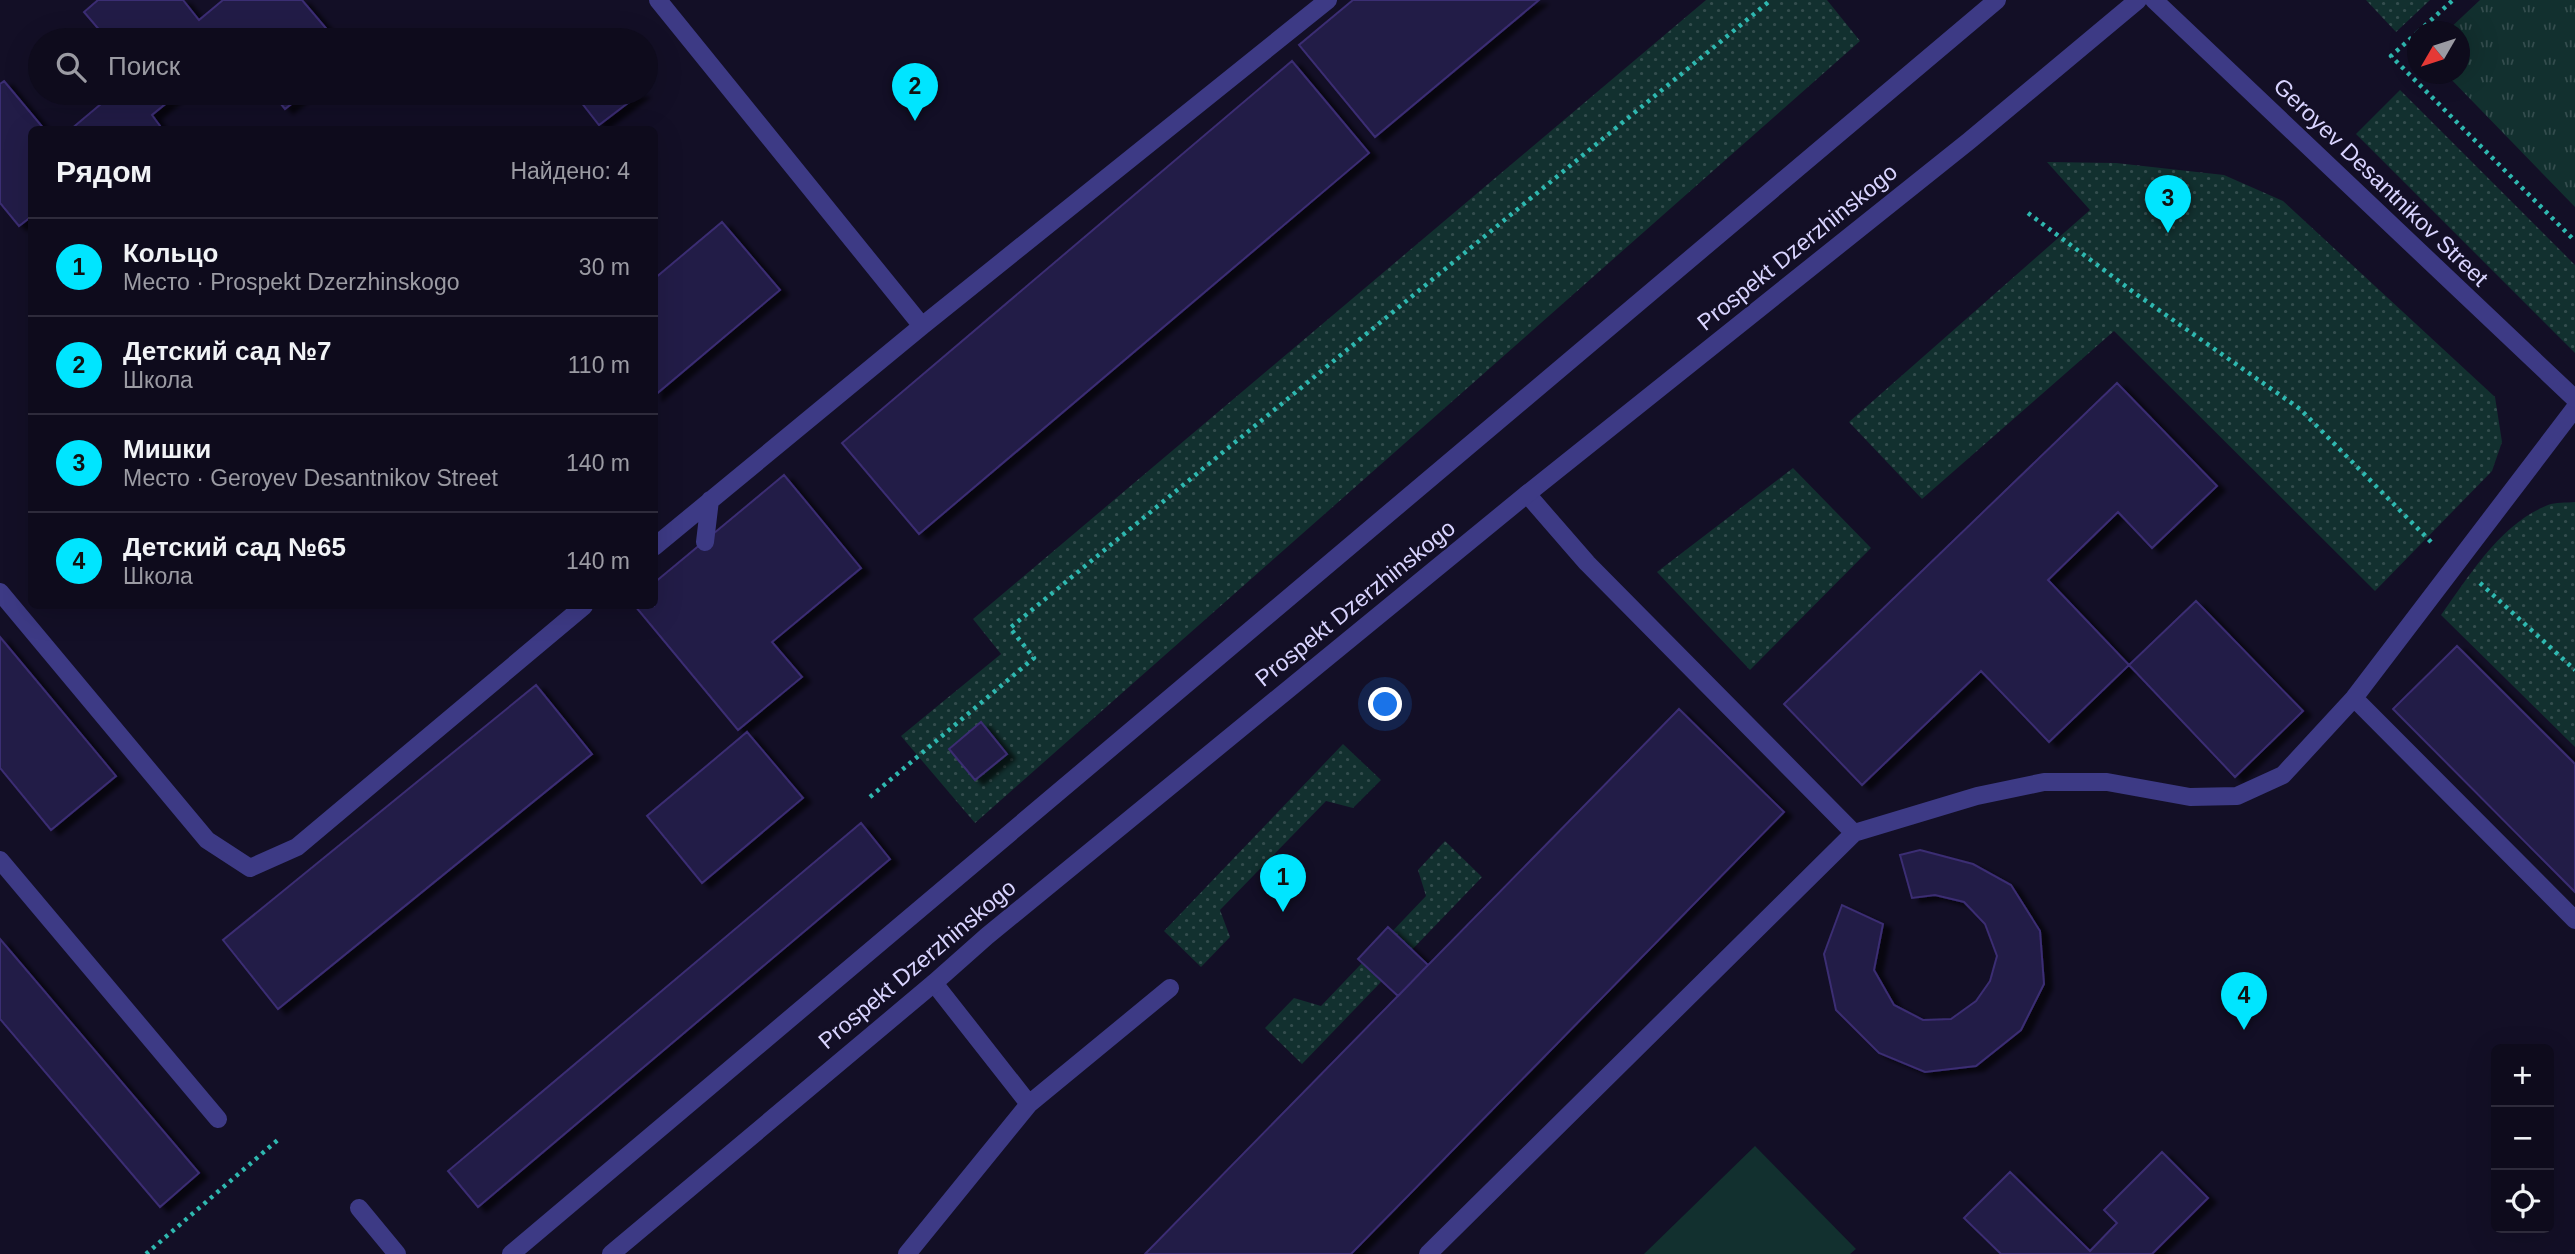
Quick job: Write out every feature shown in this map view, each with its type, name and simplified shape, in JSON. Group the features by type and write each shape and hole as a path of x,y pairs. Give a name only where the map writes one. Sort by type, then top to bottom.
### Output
{"street":[{"path":"658,0 922,326"},
{"path":"658,544 922,326 1328,0"},
{"name":"Prospekt Dzerzhinskogo","path":"511,1254 1997,0"},
{"name":"Prospekt Dzerzhinskogo","path":"611,1254 987,936 1527,494 1969,141 2138,0"},
{"name":"Geroyev Desantnikov Street","path":"2154,0 2575,399"},
{"path":"1428,1254 1854,833 1977,796 2044,782 2107,782 2190,797 2237,796 2283,775 2354,698 2575,408"},
{"path":"1527,494 1587,563 1854,833"},
{"path":"705,542 710,500"},
{"path":"0,592 206,840 250,868 297,847 580,609"},
{"path":"2354,698 2575,920"},
{"path":"0,860 218,1119"},
{"path":"934,983 1029,1104"},
{"path":"907,1254 1029,1104 1170,988"},
{"path":"359,1208 397,1254"}],"path":[{"path":"870,797 1034,658 1010,628 1771,0"},
{"path":"2430,21 2453,0"},
{"path":"2407,42 2391,56 2407,72"},
{"path":"2419,84 2575,241"},
{"path":"2028,213 2136,294 2300,409 2421,534 2575,670"},
{"path":"146,1254 280,1138"}],"green space":[{"path":"1706,0 1827,0 1860,41 975,823 901,736 1001,654 973,619"},
{"path":"2366,0 2430,0 2407,21 2396,32"},
{"path":"2480,0 2575,0 2575,207 2456,84 2470,84 2470,21 2458,21"},
{"path":"2400,90 2575,265 2575,353 2356,134"},
{"path":"2047,162 2116,163 2224,175 2283,201 2495,397 2502,442 2492,471 2375,591 2114,331 1922,499 1849,422 2090,210"},
{"path":"1793,468 1871,548 1750,670 1657,572"},
{"path":"2575,502 2575,747 2441,615 2487,552 2515,525 2548,505"},
{"path":"1343,744 1381,780 1353,808 1326,801 1220,910 1230,937 1201,967 1164,931"},
{"path":"1445,841 1482,877 1302,1064 1265,1028 1294,998 1321,1006 1426,896 1418,870"},
{"path":"1755,1146 1856,1249 1850,1254 1644,1254"}],"building":[{"path":"98,0 183,0 199,20 223,0 302,0 326,28 98,28 84,12"},
{"path":"1353,0 1539,0 1375,137 1299,45"},
{"path":"1292,61 1369,153 919,534 842,443"},
{"path":"4,81 42,126 28,126 28,219 19,226 0,203 0,84"},
{"path":"100,105 164,105 152,115 160,126 75,126"},
{"path":"583,105 625,105 599,125"},
{"path":"722,222 780,290 658,393 658,276"},
{"path":"2117,383 2217,486 2152,548 2118,512 2048,580 2129,665 2049,742 1981,671 1862,785 1784,704"},
{"path":"784,475 861,568 772,642 802,677 738,730 637,609 658,609 658,580"},
{"path":"2196,601 2303,711 2235,777 2129,665"},
{"path":"0,637 116,776 51,830 0,768"},
{"path":"2457,646 2575,764 2575,892 2393,709"},
{"path":"536,685 592,754 278,1009 223,940"},
{"path":"1679,709 1784,812 1351,1254 1145,1254"},
{"path":"981,722 1007,754 975,780 949,749"},
{"path":"747,732 803,798 702,883 647,816"},
{"path":"861,823 890,859 478,1207 448,1171"},
{"path":"1920,850 1973,864 2011,885 2040,931 2044,984 2021,1030 1976,1066 1925,1072 1879,1053 1836,1010 1824,954 1842,905 1883,924 1874,970 1894,1005 1923,1020 1951,1019 1976,1001 1990,981 1997,956 1985,924 1964,902 1935,895 1912,898 1900,855"},
{"path":"1388,927 1428,965 1398,996 1358,959"},
{"path":"0,939 199,1173 160,1207 0,1019"},
{"path":"2162,1152 2208,1198 2152,1254 2001,1254 1964,1218 2010,1172 2090,1251 2117,1223 2104,1210"}],"place":[{"name":"Детский сад №7","path":"915,121"},
{"name":"Мишки","path":"2168,233"},
{"name":"Кольцо","path":"1283,912"},
{"name":"Детский сад №65","path":"2244,1030"}]}
